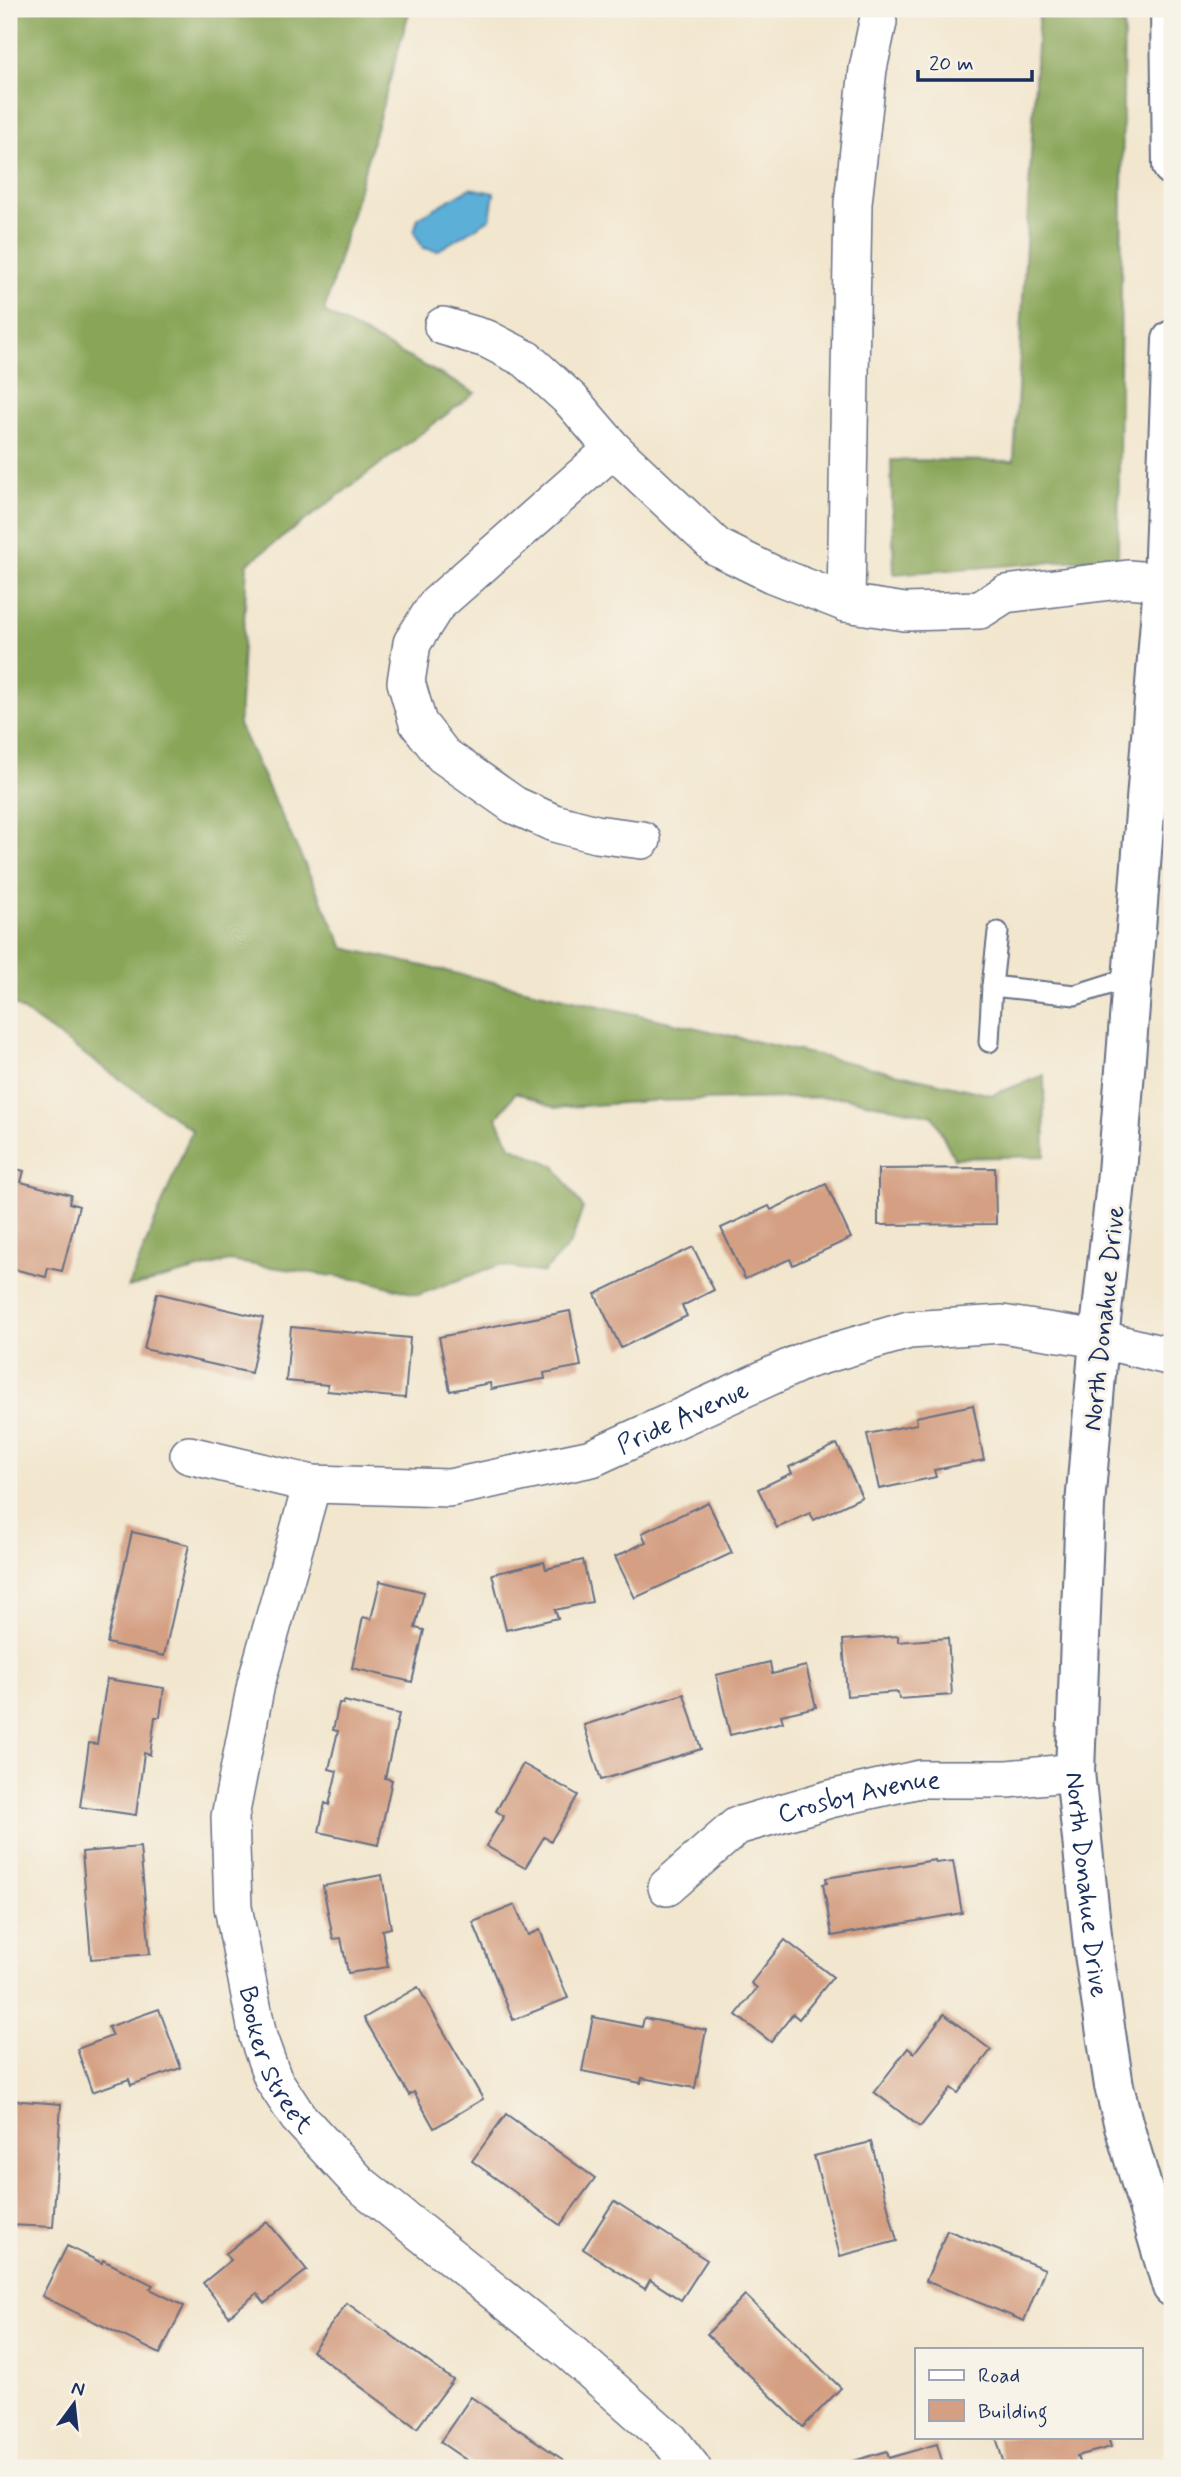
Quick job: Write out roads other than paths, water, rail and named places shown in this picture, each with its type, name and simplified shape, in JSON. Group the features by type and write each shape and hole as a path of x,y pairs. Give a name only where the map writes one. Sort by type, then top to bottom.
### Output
{"street":[{"path":"1170,9 1172,166"},
{"path":"846,603 853,203 868,69 878,22"},
{"path":"443,326 487,339 526,359 571,400 613,449 717,547 772,574 846,603 905,612 980,610 1005,594 1128,579 1163,582"},
{"name":"North Donahue Drive","path":"1172,340 1163,582 1117,1173 1085,1505 1075,1772 1094,1954 1114,2086 1124,2126 1161,2208 1172,2287"},
{"path":"613,449 436,605 412,643 406,682 418,723 443,755 514,805 554,823 596,834 642,840"},
{"name":"Pride Avenue","path":"189,1455 312,1484 449,1488 592,1458 806,1360 909,1330 1002,1324 1099,1339 1172,1357"},
{"name":"Booker Street","path":"312,1484 256,1684 230,1817 233,1907 258,2037 273,2079 298,2117 360,2185 571,2353 671,2441 692,2468"},
{"name":"Crosby Avenue","path":"667,1887 737,1826 830,1799 920,1779 1008,1779 1075,1772"}],"lane":[{"path":"989,1042 998,932"},
{"path":"992,986 1075,995 1132,977"}],"water":[{"path":"470,188 494,193 490,219 437,251 423,248 414,232 418,218"}]}
